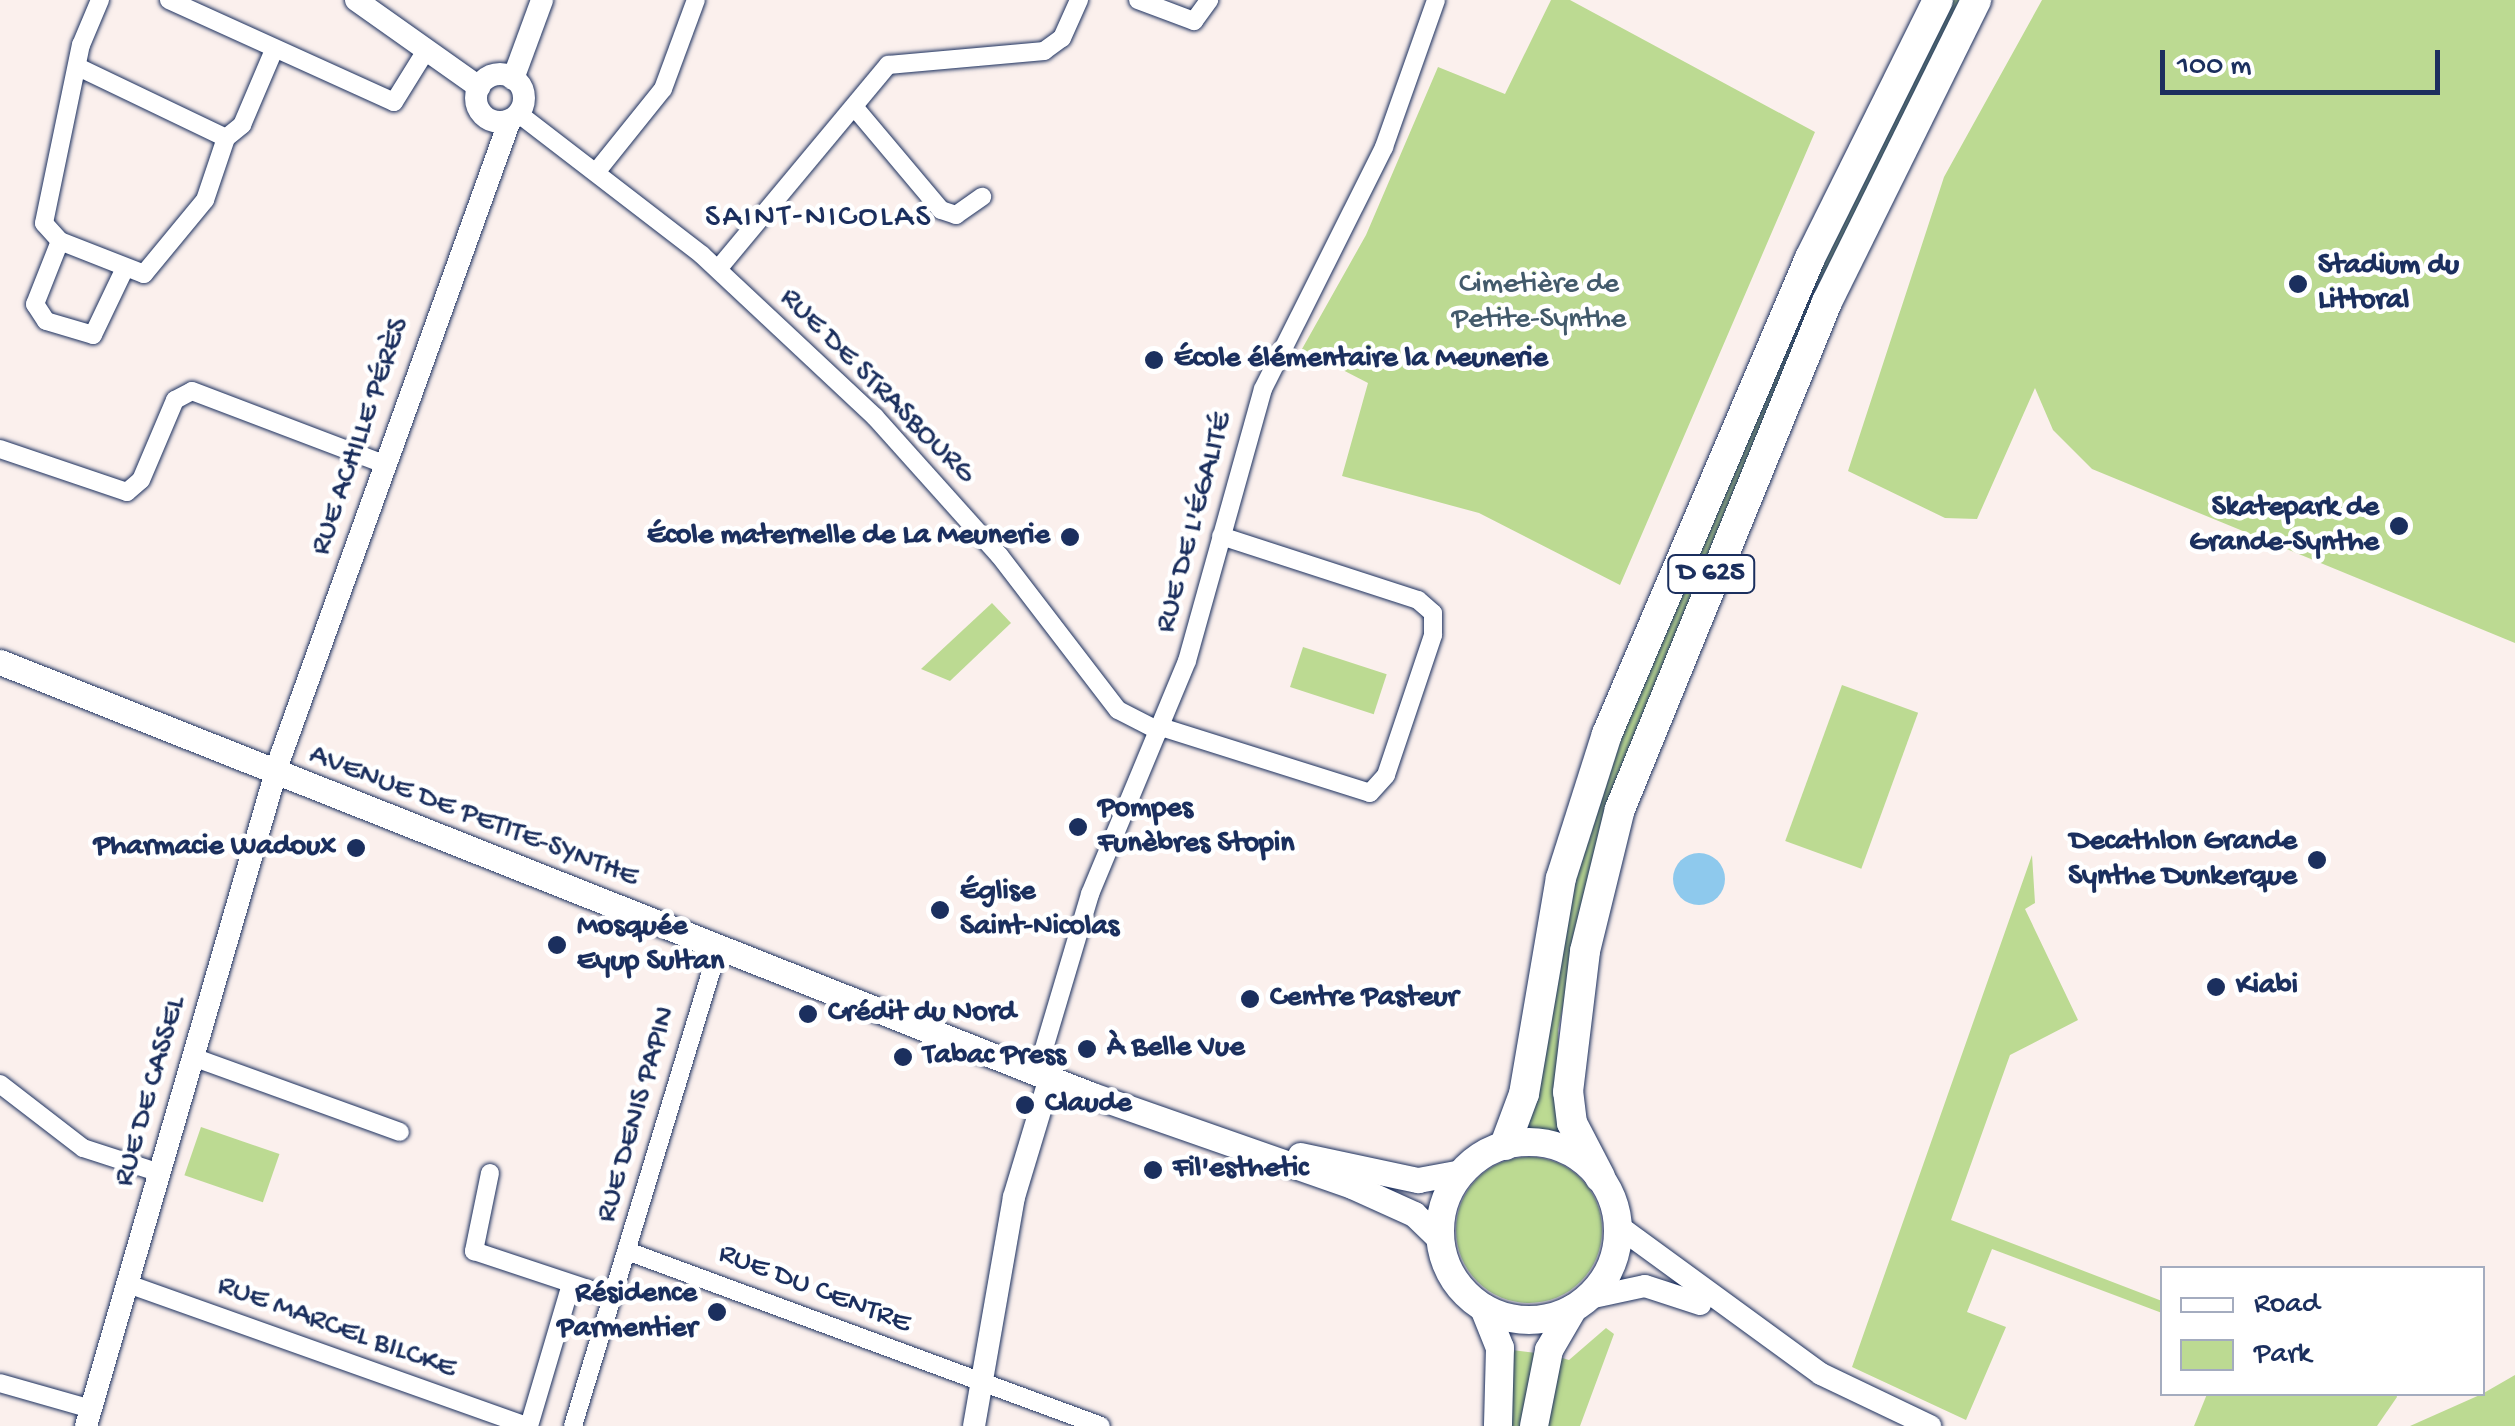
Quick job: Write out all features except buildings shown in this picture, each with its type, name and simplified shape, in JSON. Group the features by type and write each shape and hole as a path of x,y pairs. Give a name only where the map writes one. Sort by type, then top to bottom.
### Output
{"highway":[{"name":"D 625","path":"1505,1145 1524,1094 1560,878 1607,734 1810,258 1938,0"},
{"name":"D 625","path":"1600,1177 1576,1132 1568,1092 1582,969 1620,809 1827,302 1976,0"}],"main road":[{"name":"AVENUE DE PETITE-SYNTHE","path":"0,662 275,775 1043,1075 1204,1137 1376,1196 1440,1239"},
{"name":"AVENUE DE PETITE-SYNTHE","path":"1204,1137 1418,1180 1462,1172"},
{"path":"1498,1426 1500,1348 1484,1308 1452,1276 1440,1239 1445,1201 1462,1172 1505,1145 1558,1146 1600,1177 1618,1226 1613,1262 1548,1350 1534,1426"},
{"path":"1484,1308 1525,1320 1581,1303"}],"street":[{"path":"100,0 78,67 43,215 60,240 124,270 144,274 160,262 205,200 226,138 242,126 274,50"},
{"path":"169,0 378,96 404,97 426,49"},
{"path":"356,0 479,88 483,116 514,117 524,96 513,78 496,75 479,88"},
{"path":"513,78 542,0"},
{"path":"597,171 663,88 696,0"},
{"path":"718,269 766,201 856,109 894,62 1044,51 1062,38 1080,0"},
{"path":"1138,0 1194,21 1209,0"},
{"name":"RUE DE L'ÉGALITÉ","path":"1043,1075 1090,894 1160,729 1266,380 1350,223 1436,0"},
{"path":"78,67 226,138"},
{"path":"856,109 946,214 982,197"},
{"name":"RUE DE STRASBOURG","path":"514,117 597,171 718,269 912,456 1118,710 1160,729 1370,792 1384,781 1434,635 1434,613 1418,600 1221,536"},
{"name":"RUE ACHILLE PÉRÈS","path":"275,775 384,464 514,117"},
{"path":"60,240 35,304 46,321 92,335 124,270"},
{"path":"0,449 126,492 141,480 175,400 192,391 384,464"},
{"name":"RUE DE CASSEL","path":"89,1417 275,775"},
{"name":"RUE DENIS PAPIN","path":"573,1426 718,948"},
{"path":"193,1057 400,1132"},
{"path":"974,1426 1014,1197 1043,1075"},
{"path":"0,1084 84,1148 160,1173"},
{"path":"490,1173 474,1250 612,1297"},
{"path":"1618,1226 1778,1346"},
{"name":"RUE DU CENTRE","path":"626,1252 1101,1426"},
{"name":"RUE MARCEL BILCKE","path":"128,1284 520,1425"},
{"path":"520,1425 571,1284"},
{"path":"1581,1303 1626,1286 1668,1291 1930,1426"},
{"path":"0,1383 89,1417"}],"green space":[{"name":"Cimetière de Petite-Synthe","path":"1551,0 1570,0 1815,132 1620,585 1479,513 1342,476 1368,383 1302,349 1366,235 1438,67 1505,94"},
{"path":"1951,0 1961,0 1807,318 1600,829 1558,1030 1560,1136 1523,1130 1577,876 1621,736 1825,251"},
{"name":"Stadium du Littoral","path":"2042,0 2515,0 2515,643 2092,469 2053,430 2035,388 1977,519 1945,518 1848,471 1944,177"},
{"path":"992,603 1011,623 950,681 921,669"},
{"path":"1303,647 1387,674 1374,714 1290,687"},
{"path":"1842,685 1918,713 1861,869 1785,841"},
{"path":"2032,855 2035,903 2025,909 2078,1020 2010,1055 1951,1220 2160,1300 2160,1312 1992,1249 1967,1312 2006,1327 1966,1420 1852,1367"},
{"path":"201,1127 279,1154 263,1202 184,1175"},
{"path":"1529,1157 1557,1162 1581,1178 1597,1202 1602,1230 1597,1258 1581,1282 1557,1298 1529,1303 1501,1298 1477,1282 1461,1258 1456,1230 1461,1202 1477,1178 1501,1162"},
{"path":"1606,1328 1614,1334 1580,1426 1546,1426 1559,1357 1569,1360"},
{"path":"1512,1350 1536,1353 1524,1426 1508,1426"},
{"path":"2515,1375 2515,1426 2410,1426 2485,1396 2485,1392"},
{"path":"2206,1396 2397,1397 2377,1426 2194,1426"}],"water":[{"path":"1699,853 1717,861 1725,879 1717,897 1699,905 1681,897 1673,879 1681,861"}],"place":[{"name":"Stadium du Littoral","path":"2298,284"},
{"name":"École élémentaire la Meunerie","path":"1154,360"},
{"name":"Skatepark de Grande-Synthe","path":"2399,526"},
{"name":"École maternelle de La Meunerie","path":"1070,537"},
{"name":"Pompes Funèbres Stopin","path":"1078,827"},
{"name":"Pharmacie Wadoux","path":"356,848"},
{"name":"Decathlon Grande Synthe Dunkerque","path":"2317,860"},
{"name":"Église Saint-Nicolas","path":"940,910"},
{"name":"Mosquée Eyup Sultan","path":"557,945"},
{"name":"Kiabi","path":"2216,987"},
{"name":"Centre Pasteur","path":"1250,999"},
{"name":"Crédit du Nord","path":"808,1014"},
{"name":"À Belle Vue","path":"1087,1049"},
{"name":"Tabac Press","path":"903,1057"},
{"name":"Claude","path":"1025,1105"},
{"name":"Fil'esthetic","path":"1153,1170"},
{"name":"Résidence Parmentier","path":"717,1312"}],"district":[{"name":"SAINT-NICOLAS","path":"819,218"}]}
